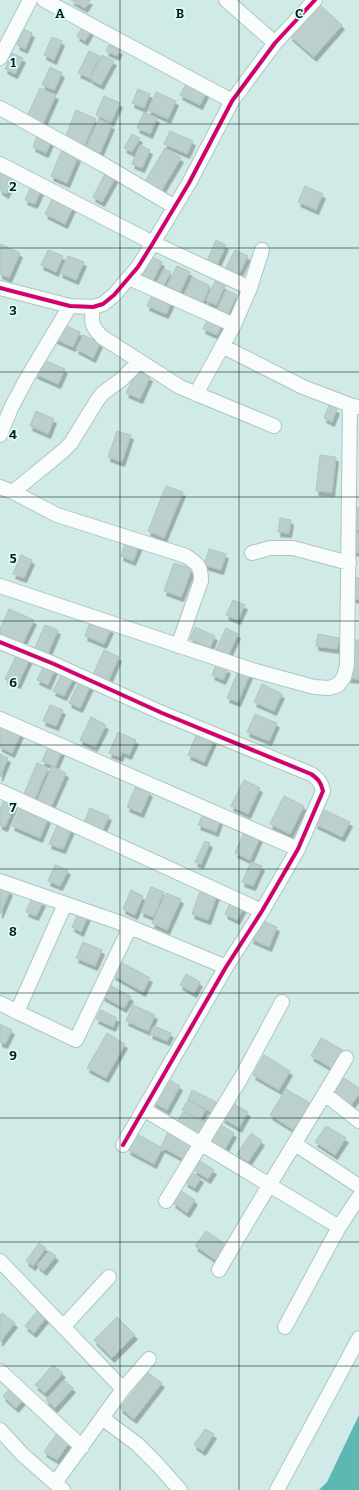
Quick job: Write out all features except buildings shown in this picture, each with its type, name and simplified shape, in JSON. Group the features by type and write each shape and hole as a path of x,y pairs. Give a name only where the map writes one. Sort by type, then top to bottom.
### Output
{"street":[{"path":"0,58 30,0"},
{"path":"226,0 275,43"},
{"path":"0,288 70,306 93,307 103,304 114,295 138,267 153,243 189,182 232,101 275,43 315,0"},
{"path":"50,1 232,101"},
{"path":"0,108 104,165 174,207"},
{"path":"0,164 153,243 250,288"},
{"path":"196,394 234,325 250,288 262,250"},
{"path":"129,278 234,325"},
{"path":"0,435 11,408 27,378 70,306"},
{"path":"93,307 91,321 94,330 139,362 196,394 274,426"},
{"path":"0,586 252,670 314,686 330,688 338,685 344,677 347,664 354,406 303,387 222,346"},
{"path":"13,492 71,443 103,393 122,379 139,362"},
{"path":"0,487 13,492 57,515 186,556 197,564 201,572 201,581 178,646"},
{"path":"252,553 270,548 293,548 349,563"},
{"path":"0,642 54,664 162,713 311,774 322,784 323,791 298,849 262,911 226,967 145,1110 123,1145"},
{"path":"0,719 298,849"},
{"path":"0,791 262,911"},
{"path":"0,881 130,927 226,967"},
{"path":"17,1012 65,904"},
{"path":"0,1003 76,1040 130,927"},
{"path":"166,1201 242,1078 282,1002"},
{"path":"219,1270 269,1184 295,1144 346,1058"},
{"path":"324,1094 359,1121"},
{"path":"145,1110 340,1227"},
{"path":"295,1144 359,1186"},
{"path":"285,1327 340,1227 359,1197"},
{"path":"0,1262 123,1389"},
{"path":"63,1327 109,1277"},
{"path":"278,1490 359,1338"},
{"path":"0,1430 23,1455 59,1486 82,1447 102,1418 123,1389 149,1359"},
{"path":"0,1371 82,1447"},
{"path":"102,1418 137,1444 180,1490"}],"water":[{"path":"359,1415 359,1490 319,1490 327,1482"}],"cycle path":[{"path":"0,288 70,306 93,307 103,304 114,295 138,267 153,243 189,183 232,101 275,43 315,0"},
{"path":"0,642 54,664 162,713 311,774 319,781 323,791 298,849 262,911 226,967 123,1145"}]}
